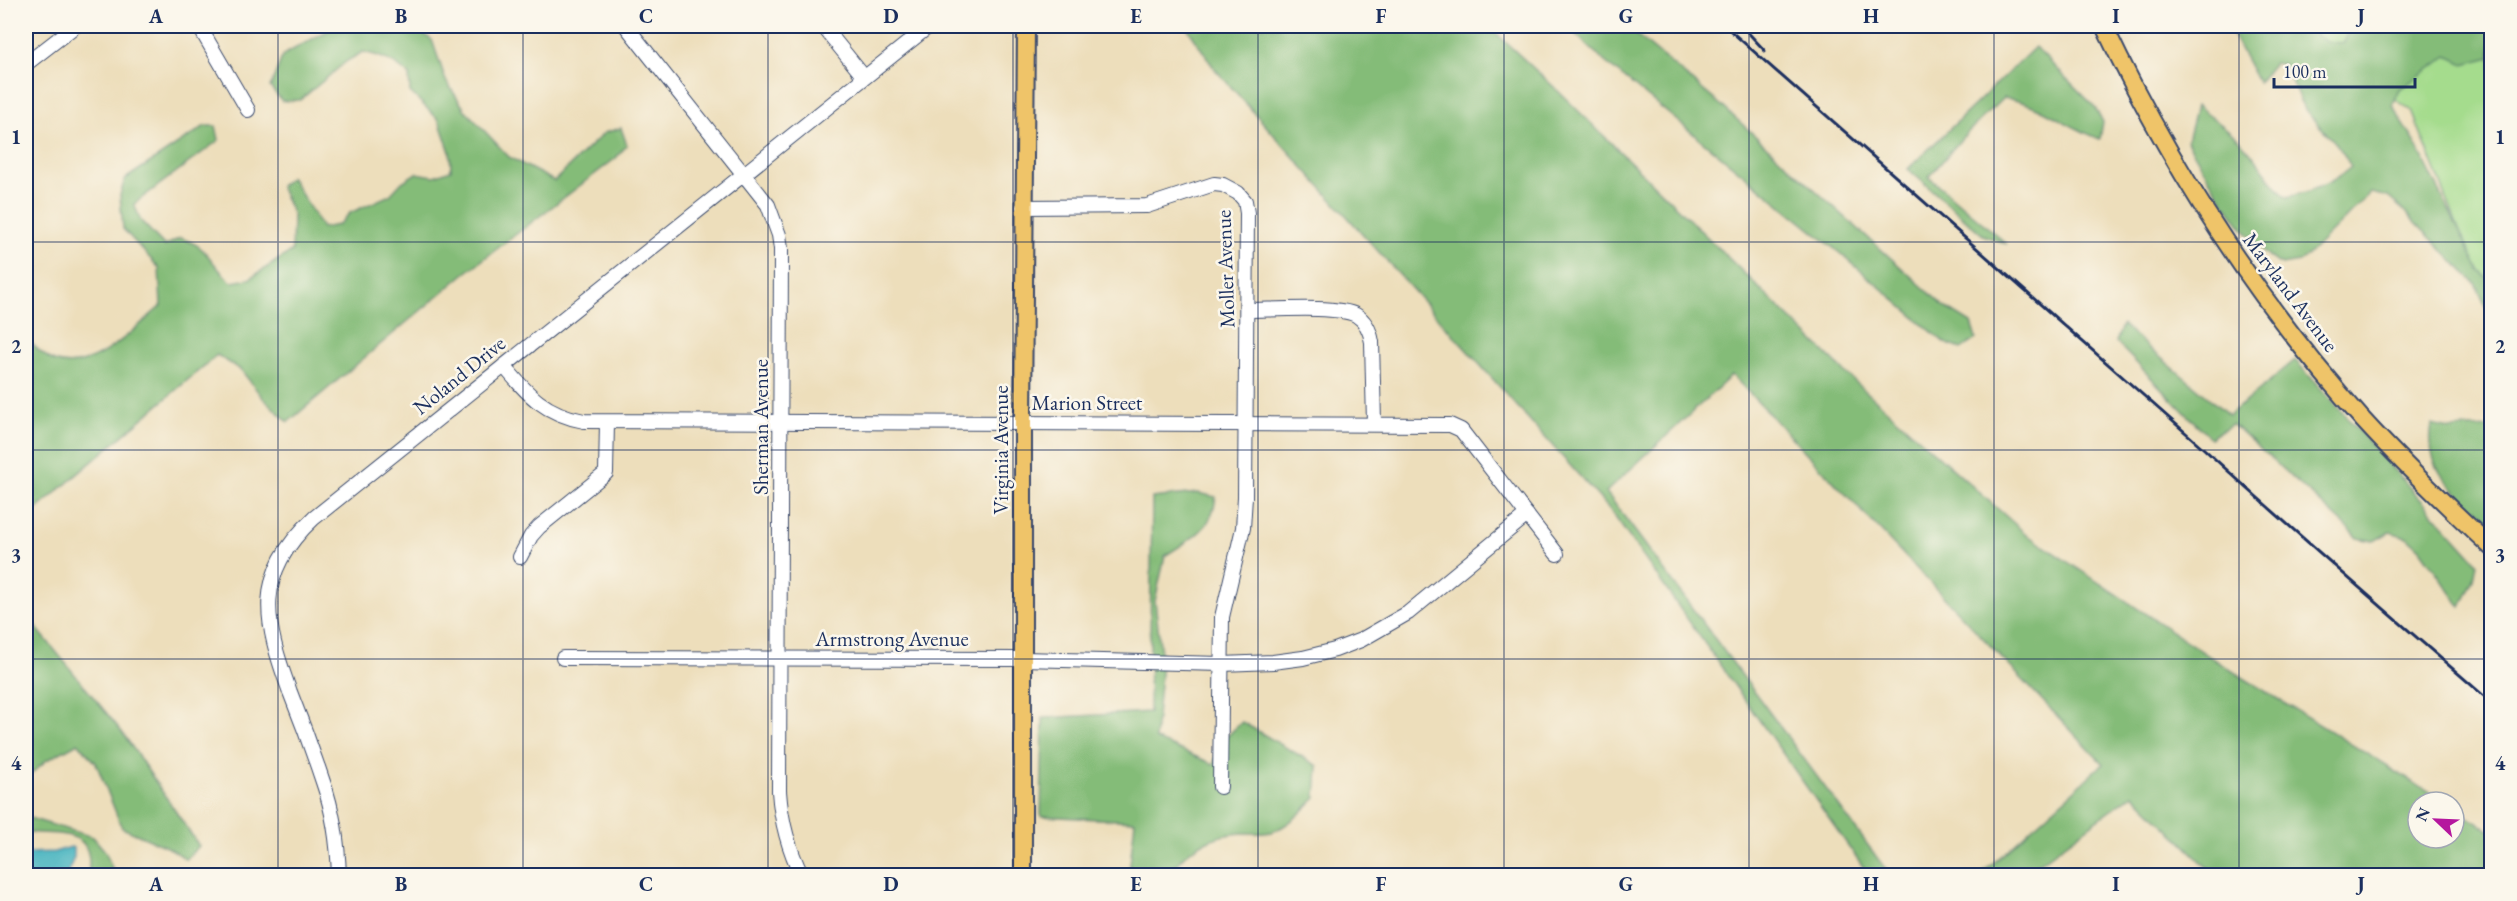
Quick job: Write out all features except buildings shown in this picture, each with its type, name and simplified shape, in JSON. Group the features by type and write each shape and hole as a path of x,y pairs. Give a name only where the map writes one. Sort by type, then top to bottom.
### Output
{"main road":[{"name":"Virginia Avenue","path":"1023,876 1023,207 1026,26"},
{"name":"Maryland Avenue","path":"2104,26 2159,135 2205,212 2261,294 2362,419 2416,476 2492,549"}],"street":[{"path":"26,64 75,26"},
{"path":"199,26 248,110"},
{"name":"Sherman Avenue","path":"626,26 768,205 779,235 780,813 789,846 802,876"},
{"path":"824,26 864,77"},
{"name":"Noland Drive","path":"339,876 338,844 331,807 271,636 269,601 277,567 297,533 929,26"},
{"name":"Moller Avenue","path":"1023,207 1132,207 1164,202 1214,184 1232,189 1245,201 1248,310 1243,528 1222,617 1220,787"},
{"path":"1248,310 1346,311 1362,319 1371,334 1372,342 1374,423"},
{"name":"Marion Street","path":"504,366 523,388 552,412 568,418 607,422 1374,423 1456,426 1557,554"},
{"path":"520,557 531,536 539,527 606,473 607,422"},
{"name":"Armstrong Avenue","path":"563,658 780,660 1023,658 1222,664 1303,658 1335,650 1361,640 1408,613 1527,514"}],"green space":[{"path":"336,26 412,26 432,40 446,81 465,110 509,157 554,181 604,133 621,128 627,145 616,158 464,274 288,422 263,398 241,370 217,355 26,518 26,338 42,354 54,361 68,364 83,362 112,347 161,306 159,268 123,229 120,195 125,179 205,126 216,126 219,140 134,204 141,221 165,246 180,238 190,241 204,251 232,282 249,279 292,251 293,215 280,186 291,177 322,228 338,225 350,213 390,195 402,182 416,173 434,176 451,170 450,152 439,120 410,92 409,75 388,60 363,52 347,61 300,100 282,101 270,87 283,55"},
{"path":"1186,26 1488,26 1554,87 1851,378 2026,534 2221,664 2426,790 2406,790 2406,850 2466,850 2466,815 2491,831 2491,875 2215,875 2133,794 2023,875 1980,875 2103,764 1732,375 1606,492 1890,875 1869,875 1610,510 1214,68"},
{"path":"1567,26 1626,26 1722,106 1945,307 1971,323 1976,339 1961,349 1945,343 1847,259 1605,62"},
{"path":"2228,26 2303,26 2327,42 2344,43 2349,26 2491,26 2491,57 2464,64 2448,56 2400,89 2392,106 2415,142 2479,270 2491,282 2491,317 2475,283 2388,197 2371,193 2299,262 2281,265 2254,241 2228,209 2187,141 2196,106 2218,122 2251,153 2287,197 2321,186 2337,178 2351,167 2336,143 2303,107 2284,65 2274,63 2258,82"},
{"path":"2291,26 2491,26 2491,310 2412,111"},
{"path":"2035,47 2094,106 2103,122 2100,139 2029,104 2003,98 1962,138 1929,177 2007,244 1983,235 1908,169"},
{"path":"2122,325 2229,415 2295,360 2477,562 2474,579 2461,607 2420,549 2407,537 2390,532 2374,541 2357,538 2232,424 2210,438 2116,342"},
{"path":"2432,425 2450,429 2491,427 2491,522 2456,491 2438,470 2431,442"},
{"path":"1198,493 1216,497 1214,509 1199,532 1165,556 1155,601 1162,662 1155,739 1213,764 1225,738 1242,722 1318,766 1316,798 1295,818 1277,830 1221,836 1200,844 1183,857 1170,875 1131,875 1130,864 1135,821 1041,816 1043,718 1149,712 1152,498"},
{"path":"26,615 122,732 199,846 186,859 171,849 122,828 96,763 78,743 47,760 26,778"},
{"path":"26,817 93,837 105,851 115,875 88,875 89,859 81,841 62,834 26,832"}],"water":[{"path":"74,848 74,857 67,875 26,875 26,853 54,852"}],"railway":[{"path":"1725,26 2310,545 2492,703"},
{"path":"1742,26 1765,51"}]}
